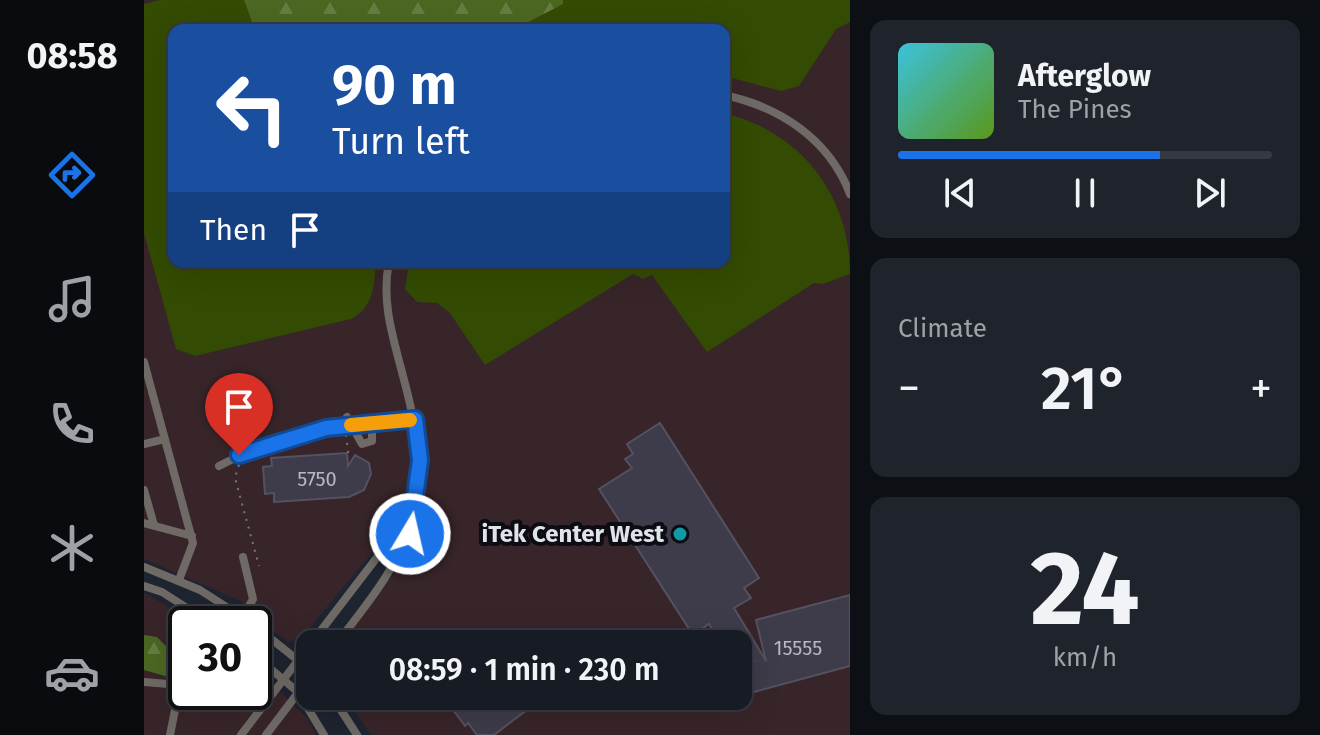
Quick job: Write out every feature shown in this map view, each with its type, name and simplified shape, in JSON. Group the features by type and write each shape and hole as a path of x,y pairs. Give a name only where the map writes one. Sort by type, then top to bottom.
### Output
{"street":[{"path":"730,96 760,104 793,122 821,147 850,194"},
{"path":"347,630 386,578 410,534 420,460 415,419 386,315 389,268"},
{"path":"144,362 192,536 192,548 179,580"},
{"path":"219,466 281,440 350,421 415,419"},
{"path":"350,421 362,444 372,441 372,422"},
{"path":"144,444 165,439"},
{"path":"144,490 154,525"},
{"path":"320,630 414,509"},
{"path":"144,523 192,536"},
{"path":"243,557 253,599 249,606"},
{"path":"144,567 179,580 224,606"},
{"path":"370,568 386,578"},
{"path":"144,586 162,592 184,606"},
{"path":"272,638 296,657"},
{"path":"241,735 296,659"},
{"path":"272,670 296,690"},
{"path":"144,682 180,685 170,735"},
{"path":"266,735 296,695"},
{"path":"309,710 324,735"},
{"path":"341,710 357,735"}],"path":[{"path":"338,431 346,431 349,458"},
{"path":"235,474 242,460"},
{"path":"229,469 235,474 259,566"}],"shaded area":[{"path":"144,0 850,0 850,735 371,735 354,710 752,710 752,630 350,630 400,566 374,550 308,630 296,630 296,639 288,642 272,630 272,606 241,606 243,602 144,559"},
{"path":"144,593 168,606 168,710 272,710 272,684 307,718 316,735 144,735"}],"green space":[{"path":"160,0 244,0 253,24 168,24 168,268 375,268 368,302 359,314 351,319 195,356 176,349 144,233 144,4"},
{"path":"244,0 563,0 563,4 525,24 253,24"},
{"path":"563,0 850,0 850,22 836,29 799,86 781,91 730,78 730,24 524,24 562,4"},
{"path":"730,115 776,135 798,151 816,171 841,218 848,245 850,274 823,284 814,283 707,352 652,275 643,279 633,274 485,365 450,313 437,303 417,302 405,289 408,268 730,268"},
{"path":"144,635 157,637 168,648 168,677 144,670"}],"building":[{"name":"iTek Center West","path":"660,423 759,578 744,588 751,598 734,608 747,630 713,630 709,624 700,630 690,630 599,489 632,468 625,459 633,454 627,444"},
{"path":"347,453 348,466 355,455 369,463 371,474 364,490 349,497 274,502 274,493 265,494 263,467 272,466 271,458"},
{"name":"iTek Center West","path":"850,595 850,666 752,692 752,638 766,661 756,620"},
{"path":"453,710 524,712 494,735 477,735 468,723 465,726"}],"slow traffic":[{"path":"351,425 410,420"}],"place":[{"name":"iTek Center West","path":"680,534"}],"route":[{"path":"239,455 326,428 415,419 420,460 410,534"}]}
